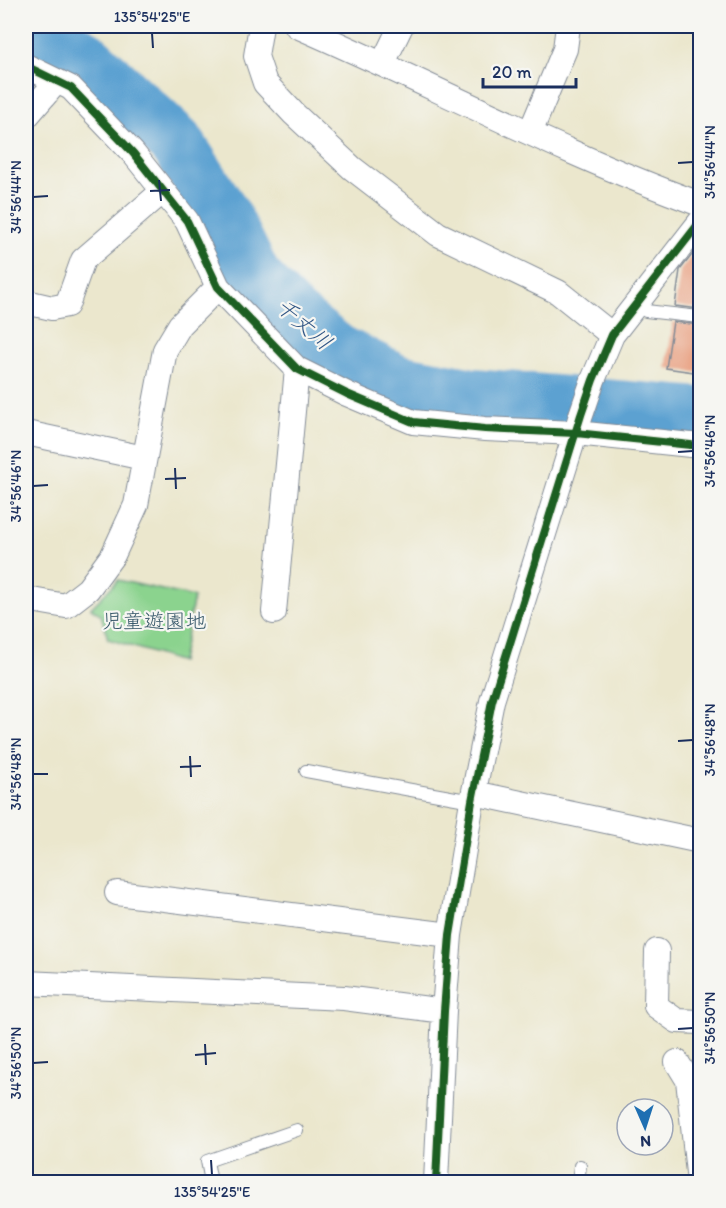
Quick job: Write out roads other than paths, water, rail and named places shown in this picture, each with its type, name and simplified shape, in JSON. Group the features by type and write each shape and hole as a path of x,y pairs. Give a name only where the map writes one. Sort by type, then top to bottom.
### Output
{"street":[{"path":"261,26 256,56 265,83 294,114 352,168 438,234 558,292 612,335"},
{"path":"297,26 383,63 530,133 664,191 700,204"},
{"path":"383,63 402,26"},
{"path":"530,133 565,49 568,26"},
{"path":"26,66 71,88 133,153 188,221 218,287 297,369 347,394 413,422 485,429 579,424 700,446"},
{"path":"26,117 57,81"},
{"path":"26,302 52,308 67,305 83,260 163,191"},
{"path":"436,1182 450,934 492,701 593,381 612,335 700,222"},
{"path":"26,599 66,606 88,589 113,555 136,505 165,350 180,325 218,287"},
{"path":"274,612 297,369"},
{"path":"26,433 144,458"},
{"path":"473,797 700,841"},
{"path":"117,893 450,934"},
{"path":"657,951 656,1006 677,1021 700,1022"},
{"path":"26,983 344,998 444,1011"},
{"path":"677,1062 688,1080 699,1182"}],"lane":[{"path":"636,304 646,311 699,317"},
{"path":"306,771 473,797"},
{"path":"211,1182 207,1161 297,1130"},
{"path":"578,1182 580,1166"}],"waterway":[{"name":"千丈川","path":"26,26 84,57 176,142 224,217 254,278 294,318 337,352 398,382 473,396 700,415"}],"park label":[{"name":"児童遊園地","path":"154,620"}]}
